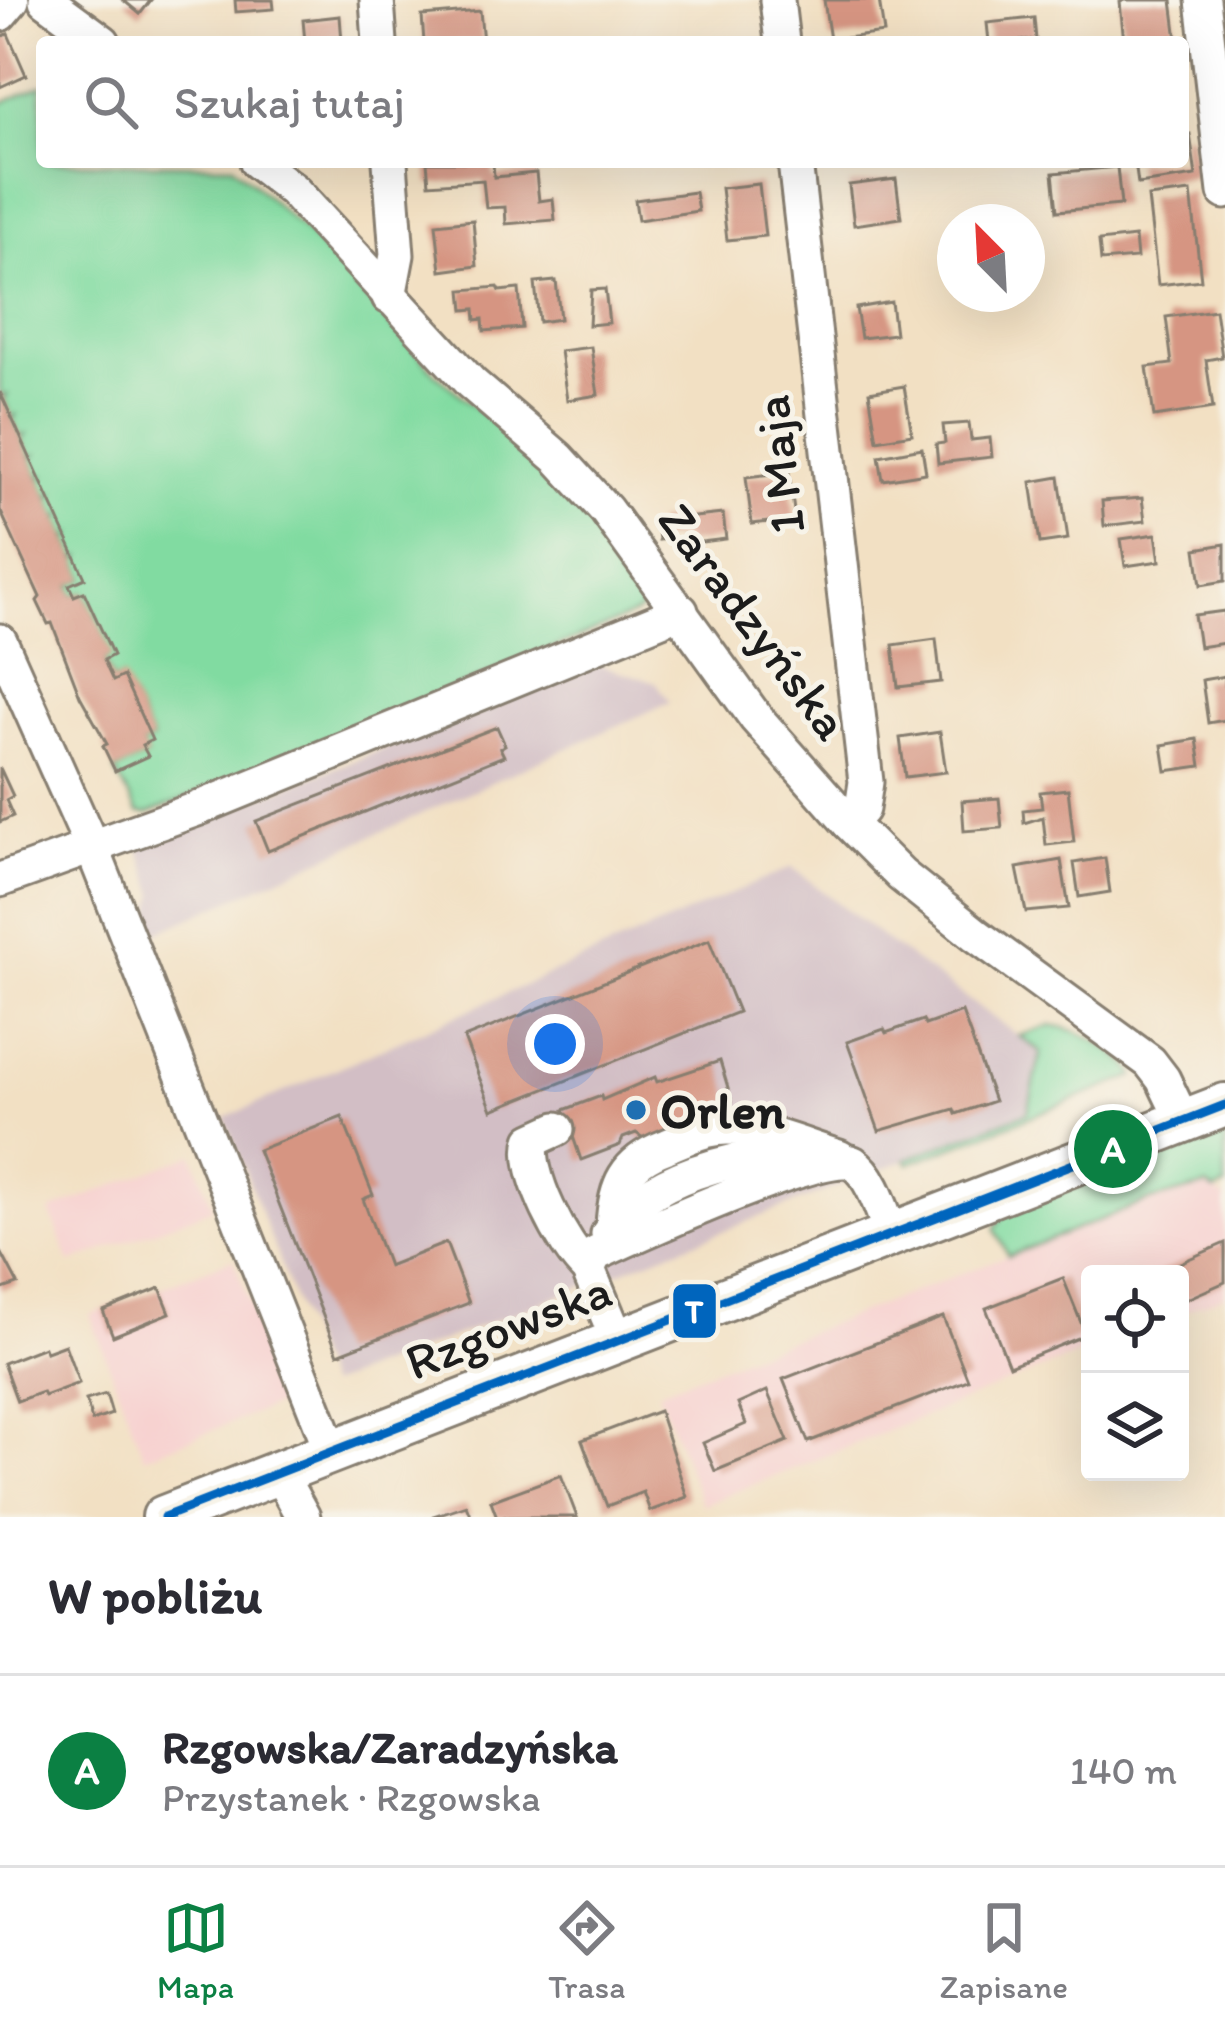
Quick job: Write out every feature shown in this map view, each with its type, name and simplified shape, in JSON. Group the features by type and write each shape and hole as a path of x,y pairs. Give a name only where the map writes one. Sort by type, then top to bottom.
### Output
{"main road":[{"name":"Rzgowska","path":"164,1517 1225,1105"}],"street":[{"path":"0,14 12,0"},
{"path":"46,0 95,36"},
{"path":"377,0 380,36"},
{"path":"777,0 781,36"},
{"path":"1203,0 1225,192"},
{"name":"Zaradzyńska","path":"264,168 292,190 471,383 558,458 606,510 756,718 849,823 901,875 961,923 1150,1062 1183,1121"},
{"path":"389,297 397,255 390,168"},
{"name":"1 Maja","path":"796,168 866,782 862,809 849,823"},
{"path":"0,880 218,800 681,611"},
{"path":"0,641 91,845 332,1452"},
{"path":"618,1341 599,1250 622,1174 651,1152 712,1129 766,1135 840,1158 860,1169 892,1236"},
{"path":"557,1130 533,1140 530,1157 565,1244 599,1250 840,1158"},
{"path":"280,1473 303,1517"}],"shaded area":[{"path":"599,665 656,682 670,702 154,934 149,920 156,894 138,845"},
{"path":"792,867 1041,1052 1028,1112 327,1386 225,1118"},
{"path":"193,1154 213,1208 70,1263 50,1211"},
{"path":"1208,1186 1225,1199 1225,1295 1189,1309 1189,1265 1081,1265 1081,1354 702,1505 658,1391 1146,1202"},
{"path":"233,1259 287,1401 144,1457 90,1315"}],"green space":[{"path":"36,88 36,168 236,168 309,235 438,376 589,504 655,601 634,615 148,814 138,813 115,771 147,756 142,745 152,740 122,677 113,681 104,660 112,655 84,592 74,596 70,585 85,578 77,560 81,557 75,557 68,539 71,535 66,537 59,520 62,515 57,517 49,500 53,495 48,497 40,480 44,476 39,477 31,460 35,455 30,457 22,440 26,435 20,437 13,419 16,415 11,416 4,399 7,395 0,392 0,104"},
{"path":"1052,1025 1099,1043 1121,1058 1135,1076 909,1164 906,1159 1028,1112 1041,1052 1019,1036"},
{"path":"1225,1133 1225,1187 1215,1191 1207,1186 1146,1202 1008,1256 995,1229 1004,1213"}],"building":[{"path":"123,0 151,0 140,14"},
{"path":"235,0 273,0 274,9 236,12"},
{"path":"824,0 879,0 884,33 829,36"},
{"path":"1172,0 1176,36 1123,36 1120,2"},
{"path":"480,11 482,36 424,36 422,16"},
{"path":"340,16 342,36 304,36 303,20"},
{"path":"1034,18 1036,36 988,36 987,23"},
{"path":"8,34 26,75 0,87 0,37"},
{"path":"1189,134 1196,176 1138,184 1136,168 1189,168"},
{"path":"428,168 493,168 494,177 536,173 539,201 553,199 555,220 506,224 505,207 486,208 483,180 429,184"},
{"path":"1117,168 1121,205 1057,211 1053,173"},
{"path":"896,179 901,218 854,225 849,185"},
{"path":"759,184 765,236 727,240 721,188"},
{"path":"695,192 698,211 638,220 635,200"},
{"path":"1191,192 1201,280 1158,285 1148,197"},
{"path":"473,220 477,266 441,271 436,224"},
{"path":"1135,237 1137,258 1101,261 1099,241"},
{"path":"556,281 560,319 539,322 535,283"},
{"path":"498,287 500,291 519,289 522,328 484,331 483,319 476,320 475,309 464,310 462,290"},
{"path":"605,289 609,323 589,325 591,290"},
{"path":"891,302 895,334 861,338 856,308"},
{"path":"1215,310 1222,357 1206,360 1213,408 1154,417 1147,367 1172,364 1166,317"},
{"path":"591,347 598,395 567,400 560,351"},
{"path":"904,386 912,434 877,440 869,392"},
{"path":"0,392 85,578 69,585 74,596 84,592 113,655 104,660 113,681 123,676 152,740 142,745 148,756 115,771 0,510"},
{"path":"969,423 971,440 990,438 992,457 938,463 936,444 945,443 943,425"},
{"path":"922,448 926,473 883,480 879,456"},
{"path":"789,472 795,519 752,524 746,477"},
{"path":"1059,477 1068,539 1040,543 1031,482"},
{"path":"1142,498 1145,521 1104,526 1102,501"},
{"path":"723,514 726,539 685,544 684,537 659,540 657,521"},
{"path":"1156,534 1160,561 1125,566 1121,539"},
{"path":"1225,544 1225,581 1201,585 1196,549"},
{"path":"1225,611 1225,643 1199,647 1194,615"},
{"path":"936,639 941,682 898,687 893,645"},
{"path":"1225,676 1225,720 1208,723 1202,680"},
{"path":"497,727 504,756 268,851 256,821"},
{"path":"940,732 946,772 905,777 900,738"},
{"path":"1197,739 1201,766 1166,771 1162,745"},
{"path":"0,768 13,796 6,800 13,816 0,822"},
{"path":"1068,789 1074,842 1046,845 1043,817 1024,823 1023,810 1042,808 1040,792"},
{"path":"999,798 1002,828 964,831 962,801"},
{"path":"1105,858 1110,892 1079,897 1074,863"},
{"path":"1061,860 1069,908 1026,912 1017,868"},
{"path":"709,940 738,1012 492,1110 464,1038"},
{"path":"962,1012 994,1101 879,1131 847,1042"},
{"path":"720,1061 732,1101 710,1105 705,1111 739,1196 677,1219 646,1140 636,1133 623,1138 620,1145 581,1160 564,1110 655,1077 657,1082"},
{"path":"342,1117 373,1195 363,1199 388,1266 446,1243 469,1303 338,1354 258,1150"},
{"path":"1225,1243 1225,1282 1189,1298 1189,1265 1175,1265"},
{"path":"0,1250 18,1284 0,1290"},
{"path":"1063,1278 1081,1323 1081,1337 1009,1366 986,1308"},
{"path":"160,1288 170,1313 113,1336 103,1311"},
{"path":"943,1317 968,1380 808,1442 783,1379"},
{"path":"65,1345 79,1383 17,1401 3,1363 44,1347 46,1352"},
{"path":"767,1391 788,1441 715,1471 703,1443 746,1424 738,1404"},
{"path":"106,1394 112,1414 92,1421 86,1400"},
{"path":"659,1411 687,1497 650,1511 643,1492 607,1506 582,1440"},
{"path":"561,1475 577,1517 497,1517 491,1501"},
{"path":"466,1505 471,1517 433,1517 433,1516"}],"transit line":[{"name":"T","path":"164,1517 1225,1105"}],"place":[{"name":"Orlen","path":"636,1110"},
{"name":"Rzgowska/Zaradzyńska","path":"1113,1149"}]}
